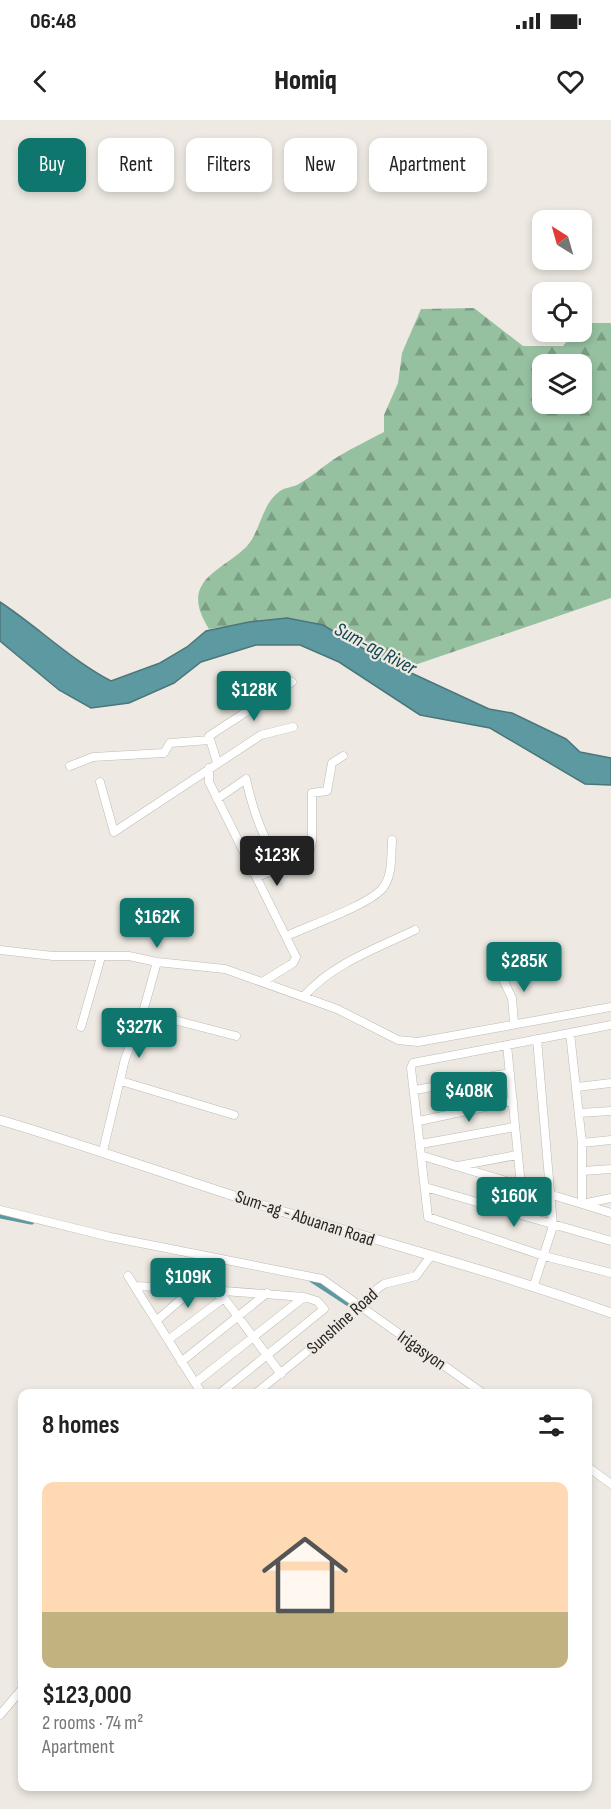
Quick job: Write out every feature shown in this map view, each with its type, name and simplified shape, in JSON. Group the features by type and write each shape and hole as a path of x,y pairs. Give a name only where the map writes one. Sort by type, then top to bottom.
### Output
{"main road":[{"name":"Sum-ag - Abuanan Road","path":"0,1120 103,1151 267,1207 430,1257 534,1285 611,1313"}],"street":[{"path":"217,762 209,736 292,682"},
{"path":"100,782 114,832 217,762 267,732 293,727"},
{"path":"70,766 93,757 164,753 170,743 209,740"},
{"path":"258,877 310,850 312,795 327,791 332,763 343,756"},
{"path":"209,768 209,782 287,936 295,961 264,981"},
{"path":"217,799 246,779 254,811 278,859 285,865"},
{"path":"287,936 363,902 382,889 390,871 393,840"},
{"path":"304,996 316,982 336,970 415,930"},
{"path":"0,950 53,956 129,956 158,962 225,969 304,996 398,1040 418,1042 611,1007"},
{"path":"81,1027 101,957"},
{"path":"103,1151 125,1059 143,1012 158,962"},
{"path":"499,971 512,998 514,1023"},
{"path":"143,1012 236,1036"},
{"path":"611,1025 414,1064 411,1068 423,1156 427,1213 435,1221 544,1256 611,1273"},
{"path":"570,1034 582,1143 582,1204"},
{"path":"534,1285 553,1226 537,1039"},
{"path":"507,1045 521,1186"},
{"path":"415,1090 510,1073"},
{"path":"121,1081 234,1115"},
{"path":"577,1087 611,1083"},
{"path":"419,1121 513,1101"},
{"path":"579,1113 611,1111"},
{"path":"421,1144 515,1127"},
{"path":"582,1143 611,1140"},
{"path":"456,1167 517,1155"},
{"path":"423,1156 611,1213"},
{"path":"583,1171 611,1169"},
{"path":"425,1187 611,1241"},
{"path":"582,1204 611,1198"},
{"name":"Irigasyon","path":"0,1210 110,1237 322,1279 477,1389"},
{"name":"Sunshine Road","path":"262,1389 360,1307 384,1284 416,1276 430,1257"},
{"path":"128,1276 199,1389"},
{"path":"136,1286 304,1297 317,1301 324,1309 225,1389"},
{"path":"156,1321 194,1289"},
{"path":"210,1290 224,1298 281,1374"},
{"path":"181,1362 267,1293"},
{"path":"195,1383 304,1297"},
{"path":"168,1340 224,1298"},
{"path":"592,1470 611,1484"},
{"path":"0,1715 18,1694"}],"green space":[{"path":"474,308 523,346 563,346 566,342 592,342 592,323 611,323 611,598 403,669 323,625 287,618 209,629 198,601 205,581 249,544 273,497 282,490 302,482 339,456 384,432 384,415 398,383 402,353 421,309"}],"water":[{"path":"0,602 96,673 111,681 160,663 187,647 206,631 249,622 287,618 323,625 381,659 489,709 512,713 566,739 580,752 611,758 611,785 585,784 490,728 420,715 339,662 300,645 256,645 201,662 174,683 129,703 91,708 59,690 0,641"}],"waterway":[{"path":"0,1215 31,1221"},
{"path":"312,1279 355,1307"}],"water label":[{"name":"Sum-ag River","path":"376,648"}]}
